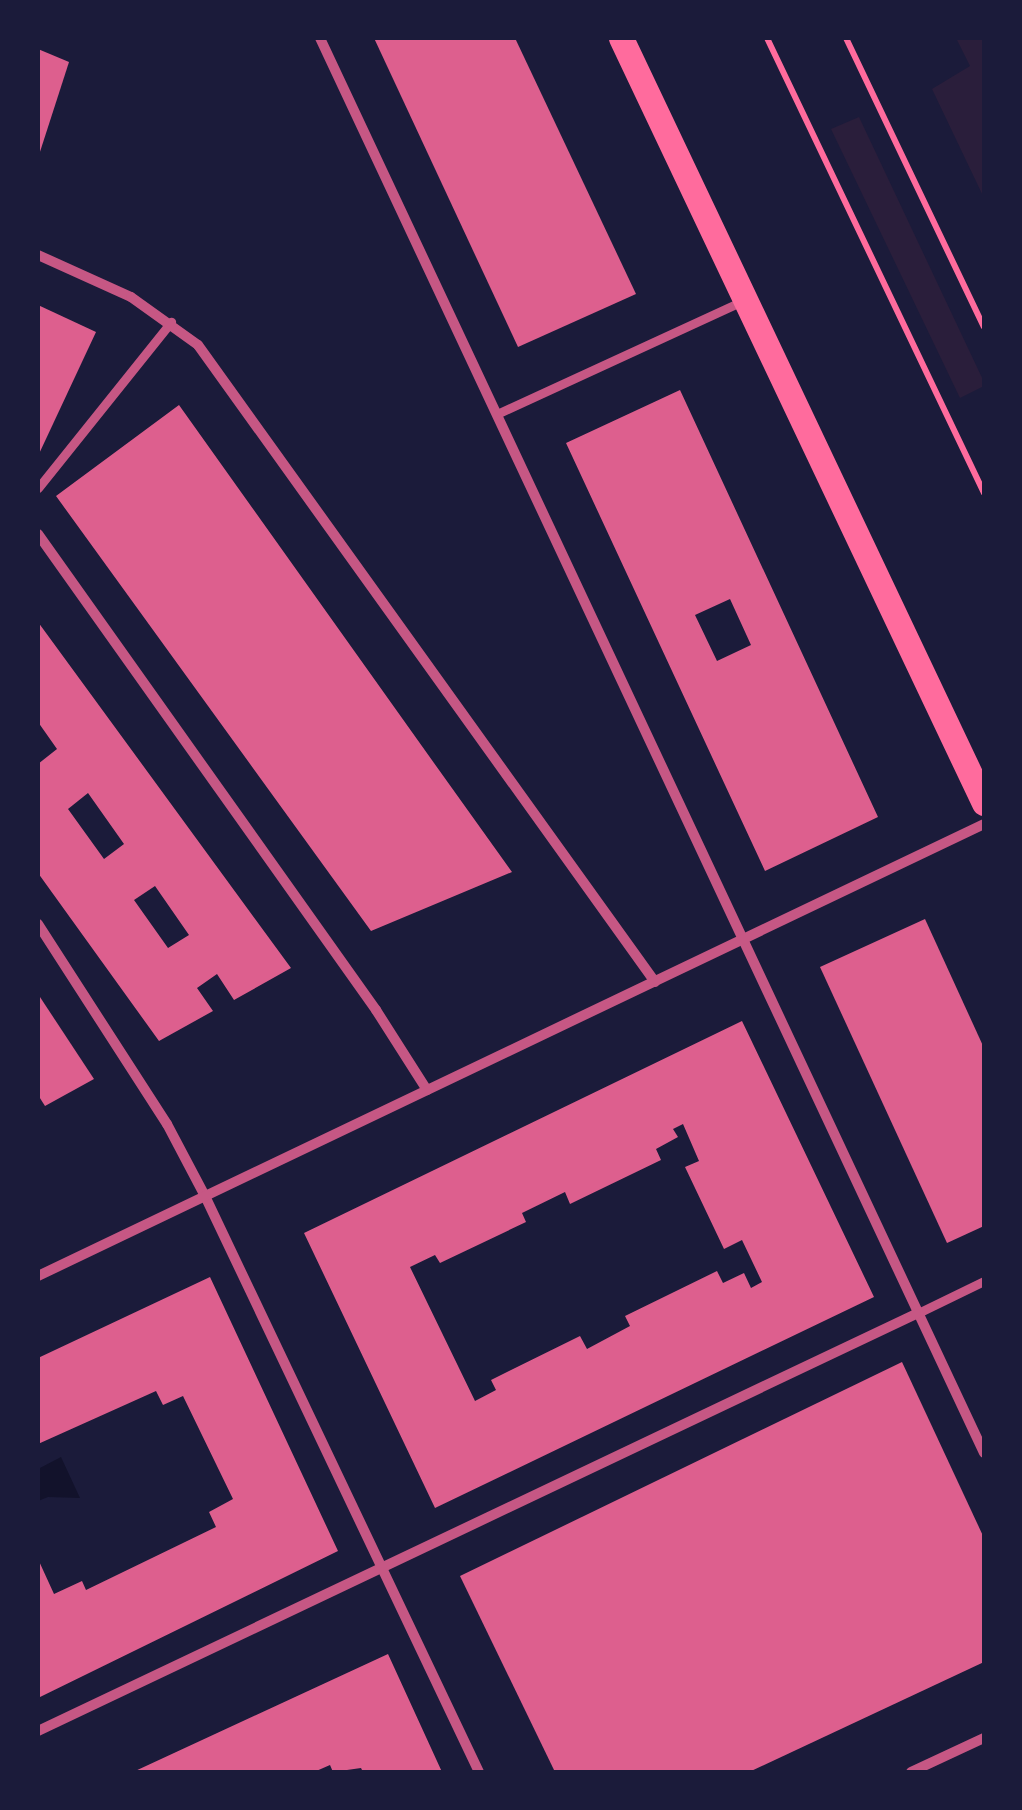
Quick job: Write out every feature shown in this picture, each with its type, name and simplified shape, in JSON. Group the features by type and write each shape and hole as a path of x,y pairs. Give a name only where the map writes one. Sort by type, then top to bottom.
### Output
{"main road":[{"path":"621,38 984,803"}],"street":[{"path":"320,38 499,412 984,1453"},
{"path":"38,254 131,297 171,322 219,372 655,982"},
{"path":"499,412 745,299"},
{"path":"38,488 171,322"},
{"path":"38,534 376,1010 427,1090"},
{"path":"38,1276 984,824"},
{"path":"38,924 158,1108 205,1196 479,1772"},
{"path":"38,1731 984,1282"},
{"path":"911,1772 984,1738"}],"path":[{"path":"767,38 984,493"},
{"path":"846,38 984,327"}],"shaded area":[{"path":"956,38 984,38 984,198 932,89 970,66"},
{"path":"859,117 984,382 984,386 960,398 831,129"},
{"path":"61,1457 80,1498 48,1497 38,1501 38,1469"}],"building":[{"path":"374,38 515,38 636,294 518,347"},
{"path":"38,49 69,62 38,158"},
{"path":"38,305 96,332 38,456"},
{"path":"680,390 878,817 765,871 566,443","holes":["730,599 751,645 717,661 695,615"]},
{"path":"179,405 512,872 371,931 56,496"},
{"path":"38,622 291,968 234,1000 217,974 197,988 213,1011 159,1041 38,873 38,764 57,749 38,722","holes":["88,793 124,844 104,859 68,809","155,886 189,935 168,948 134,900"]},
{"path":"925,919 984,1048 984,1226 947,1243 820,967"},
{"path":"38,994 94,1079 45,1106 38,1095"},
{"path":"742,1021 874,1297 435,1508 304,1233","holes":["683,1124 699,1161 685,1167 724,1249 742,1240 762,1282 751,1288 744,1273 723,1283 717,1271 625,1316 630,1326 587,1349 580,1336 491,1380 496,1390 475,1401 410,1267 435,1255 440,1263 526,1222 522,1213 565,1192 570,1204 661,1160 656,1149 678,1137 673,1129"]},
{"path":"210,1277 338,1551 38,1698 38,1559 54,1594 82,1581 86,1590 216,1527 209,1512 233,1499 183,1396 163,1405 156,1391 38,1444 38,1358"},
{"path":"902,1362 984,1538 984,1662 749,1772 555,1772 460,1576"},
{"path":"388,1654 442,1772 363,1772 361,1768 333,1772 330,1765 314,1772 133,1772"}]}
